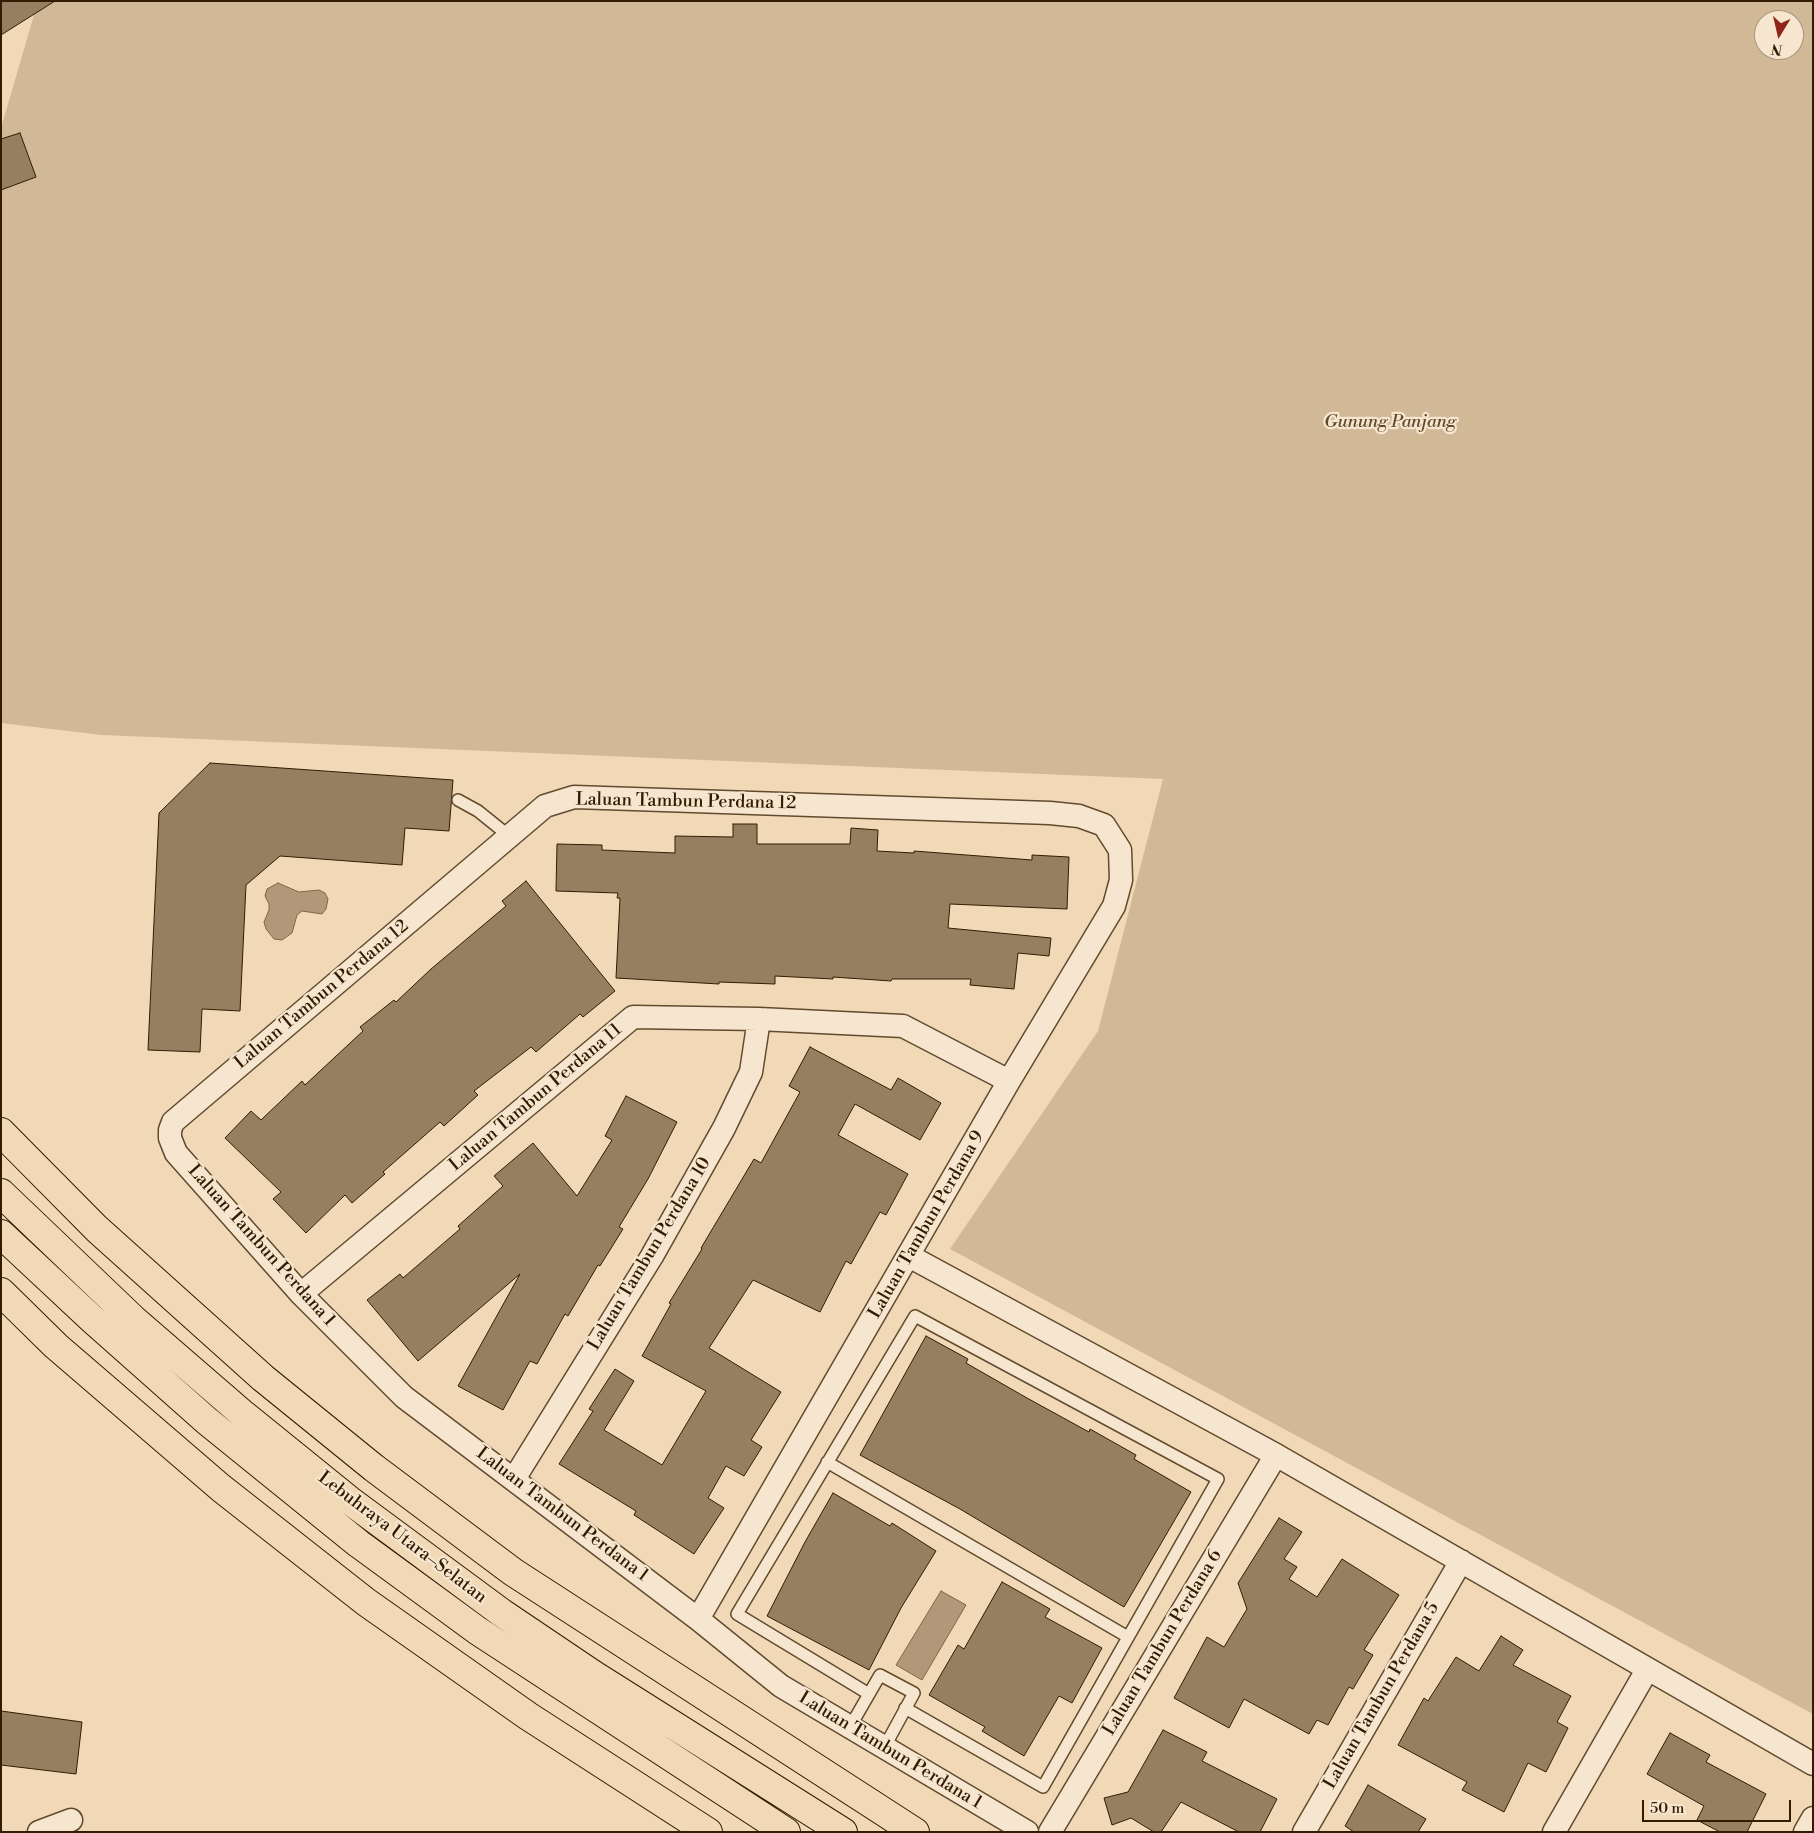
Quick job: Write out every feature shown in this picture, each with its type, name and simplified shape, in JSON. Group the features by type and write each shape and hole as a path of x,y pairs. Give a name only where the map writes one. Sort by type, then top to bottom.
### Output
{"main road":[{"path":"1,1132 97,1230 263,1378 374,1468 513,1572 915,1832"},
{"name":"Lebuhraya Utara–Selatan","path":"1,1193 132,1319 244,1415 349,1500 502,1613 594,1675 843,1832"},
{"name":"Lebuhraya Utara–Selatan","path":"1,1234 92,1319 207,1421 359,1544 478,1631 786,1832"},
{"path":"1,1292 56,1346 221,1488 366,1602 528,1716 708,1832"}],"street":[{"name":"Laluan Tambun Perdana 12","path":"174,1122 545,806 574,797 1050,813 1078,816 1104,825"},
{"name":"Laluan Tambun Perdana 9","path":"698,1619 1009,1081 1114,906 1121,880 1120,850 1104,825"},
{"name":"Laluan Tambun Perdana 11","path":"301,1294 633,1017 758,1018 903,1026 1009,1081"},
{"name":"Laluan Tambun Perdana 10","path":"514,1479 652,1256 724,1128 751,1072 758,1018"},
{"name":"Laluan Tambun Perdana 1","path":"174,1122 170,1138 176,1153 301,1294 404,1397 698,1619 781,1686 1027,1832"},
{"path":"909,1256 1276,1455 1813,1764"},
{"name":"Laluan Tambun Perdana 6","path":"1050,1832 1276,1455"},
{"name":"Laluan Tambun Perdana 5","path":"1304,1832 1460,1561"},
{"path":"1554,1832 1647,1670"},
{"path":"1805,1832 1813,1818"},
{"path":"39,1832 71,1820"}],"lane":[{"path":"458,800 478,811 509,836"},
{"path":"869,1694 737,1614 915,1316 1218,1479 1043,1787 905,1708"},
{"path":"828,1462 1128,1637"},
{"path":"850,1727 880,1675 914,1693 884,1748"}],"green space":[{"name":"Gunung Panjang","path":"38,1 1813,1 1813,1714 950,1249 1098,1031 1163,779 102,735 1,723 1,128"}],"shaded area":[{"path":"278,883 299,892 319,890 325,893 328,899 326,909 322,914 302,911 297,915 292,933 282,940 274,939 266,929 264,922 269,910 269,904 265,896 267,889"},
{"path":"941,1591 966,1605 922,1680 896,1665"}],"building":[{"path":"1,1 55,1 1,35"},
{"path":"20,133 36,177 1,190 1,139"},
{"path":"210,763 453,780 449,831 405,828 402,865 280,856 246,885 240,1011 202,1009 200,1052 148,1050 159,813"},
{"path":"733,824 757,824 757,844 850,844 851,828 878,830 877,851 914,853 914,851 1032,860 1032,855 1069,857 1067,909 950,904 948,928 1051,938 1049,956 1018,953 1014,989 970,985 971,979 892,979 891,981 775,976 775,984 719,982 719,984 616,978 620,898 617,898 618,893 556,891 557,844 602,845 602,850 675,853 675,836 733,837"},
{"path":"526,881 615,991 583,1017 580,1014 536,1052 531,1047 474,1091 478,1095 444,1126 440,1122 383,1172 385,1174 352,1203 345,1195 306,1233 273,1199 281,1192 225,1138 251,1111 261,1120 302,1081 305,1085 363,1031 360,1027 394,1000 396,1002 431,969 506,906 502,901"},
{"path":"810,1047 891,1090 898,1078 941,1103 920,1140 855,1104 838,1135 908,1174 886,1215 880,1212 851,1264 846,1261 820,1312 753,1280 709,1348 781,1392 751,1440 762,1447 744,1476 726,1466 708,1498 724,1508 694,1554 634,1515 636,1511 559,1464 593,1411 589,1409 615,1369 634,1381 604,1430 662,1465 706,1391 642,1356 671,1304 669,1303 754,1159 761,1163 800,1092 789,1086"},
{"path":"626,1096 677,1122 648,1179 619,1227 623,1229 600,1266 598,1265 568,1316 565,1314 537,1364 530,1361 503,1410 458,1386 520,1274 418,1361 367,1300 400,1274 403,1278 460,1229 458,1226 503,1186 494,1176 533,1143 577,1196 612,1140 605,1136"},
{"path":"926,1336 968,1359 966,1363 1027,1398 1089,1432 1090,1429 1136,1455 1134,1459 1191,1492 1124,1607 960,1509 860,1455"},
{"path":"833,1493 890,1526 892,1523 936,1551 901,1608 869,1670 767,1616 805,1542"},
{"path":"1279,1518 1302,1532 1284,1559 1297,1567 1289,1579 1317,1597 1342,1559 1399,1595 1364,1650 1373,1655 1353,1689 1349,1687 1328,1725 1317,1720 1309,1734 1244,1699 1229,1728 1174,1698 1207,1637 1224,1647 1247,1609 1238,1583"},
{"path":"1002,1582 1050,1609 1045,1617 1102,1648 1072,1703 1059,1696 1024,1756 982,1731 985,1727 929,1695 958,1645 964,1649"},
{"path":"1501,1636 1523,1650 1513,1665 1571,1696 1557,1722 1568,1728 1546,1772 1528,1763 1504,1812 1462,1790 1467,1782 1398,1745 1424,1698 1428,1701 1456,1657 1479,1671"},
{"path":"1,1711 82,1722 76,1774 1,1765"},
{"path":"1163,1730 1207,1752 1202,1761 1277,1799 1260,1832 1239,1832 1181,1802 1161,1832 1154,1832 1131,1818 1112,1825 1104,1798 1128,1792"},
{"path":"1670,1733 1710,1755 1706,1762 1766,1794 1747,1832 1720,1832 1697,1820 1704,1806 1647,1774"},
{"path":"1368,1785 1426,1819 1418,1832 1354,1832 1345,1826"}]}
